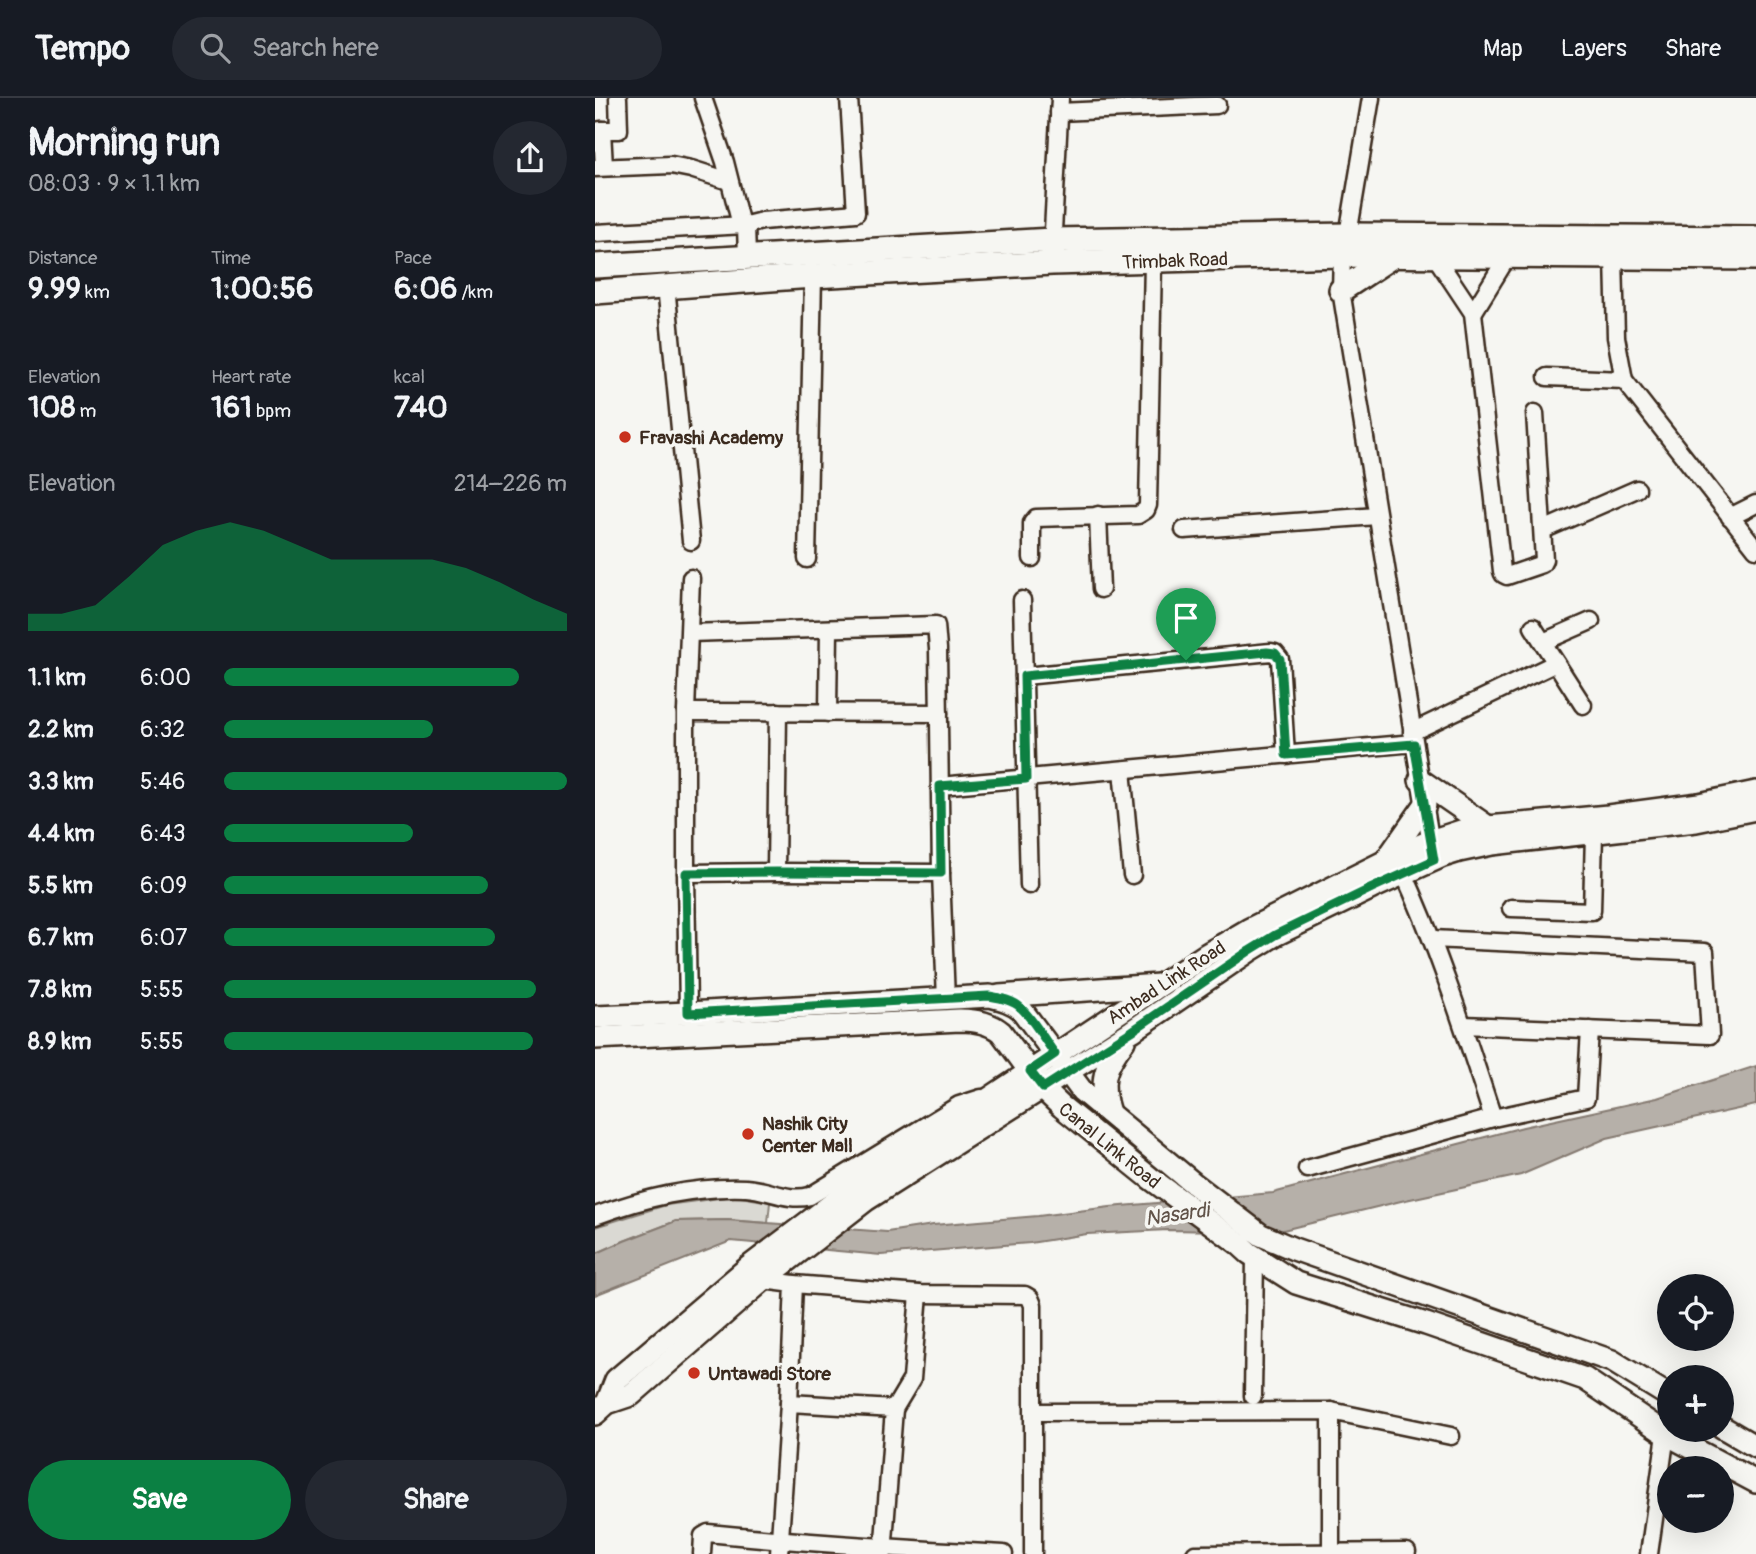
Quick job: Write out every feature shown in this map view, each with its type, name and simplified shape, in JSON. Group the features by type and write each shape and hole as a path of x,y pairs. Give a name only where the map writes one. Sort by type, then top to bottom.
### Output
{"highway":[{"name":"Trimbak Road","path":"595,266 747,252 1052,251 1756,238"},
{"name":"Trimbak Road","path":"595,292 813,276 1052,251 1153,261 1345,245 1394,256 1756,258"},
{"path":"1342,290 1394,256"}],"main road":[{"path":"1420,780 1488,827"},
{"name":"Ambad Link Road","path":"756,1273 841,1197 947,1119 993,1096 1248,930 1432,850 1461,831 1699,804 1756,792"},
{"path":"1395,864 1425,805"},
{"name":"Ambad Link Road","path":"1432,850 1459,851 1492,844 1696,821 1756,808"},
{"name":"Ambad Link Road","path":"756,1273 780,1266 866,1200 1069,1072 1249,951 1395,864"},
{"path":"989,996 1161,985"},
{"name":"Canal Link Road","path":"595,1017 989,996 1013,1003 1021,1009 1082,1091 1193,1183 1261,1235 1612,1361 1657,1389"},
{"name":"Canal Link Road","path":"595,1038 968,1020 986,1023 1001,1032 1043,1088 1069,1114 1255,1257 1296,1283 1585,1379 1657,1422"},
{"path":"1109,1113 1103,1088 1107,1069 1114,1054 1132,1031"},
{"path":"601,1409 616,1380 756,1273"},
{"path":"1734,1434 1756,1447"},
{"name":"Canal Link Road","path":"1690,1442 1756,1482"}],"street":[{"path":"618,98 619,130 598,130 600,167 671,165 729,181"},
{"path":"703,98 725,162 743,225 747,252"},
{"path":"595,233 743,225 856,213 849,98"},
{"path":"1371,98 1345,245 1342,290 1432,850"},
{"path":"1052,251 1060,105 1217,105"},
{"path":"1435,256 1473,313 1503,574 1507,576 1543,562 1544,557 1535,413"},
{"path":"1473,313 1508,256"},
{"path":"1614,257 1616,337 1624,380 1756,549"},
{"path":"1032,558 1032,523 1036,518 1138,515 1146,510 1153,261"},
{"path":"807,559 813,276"},
{"path":"666,286 691,541"},
{"path":"1547,377 1624,380"},
{"path":"1543,530 1637,489"},
{"path":"1730,517 1756,505"},
{"path":"1098,516 1101,589"},
{"path":"1184,530 1377,516"},
{"path":"688,1013 686,712 691,578"},
{"path":"1022,600 1029,885"},
{"path":"1543,642 1591,621"},
{"path":"690,633 936,625 946,1000"},
{"path":"1533,627 1583,705"},
{"path":"828,713 829,629"},
{"path":"1024,676 1275,653 1280,659 1286,755"},
{"path":"940,786 1286,755 1413,738 1556,663"},
{"path":"686,712 939,713"},
{"path":"776,872 778,712"},
{"path":"1122,770 1132,876"},
{"path":"1511,908 1593,911 1594,833"},
{"path":"1395,864 1432,939 1493,1118"},
{"path":"686,873 941,873"},
{"path":"1432,939 1705,952 1710,1035 1463,1025"},
{"path":"1307,1170 1493,1118 1586,1098 1590,1030"},
{"path":"595,1216 627,1204 694,1190 749,1188 794,1198 810,1196 947,1119"},
{"path":"1253,1396 1255,1257"},
{"path":"756,1273 794,1284 919,1294 1025,1295 1030,1298 1034,1305 1034,1554"},
{"path":"780,1547 794,1284"},
{"path":"883,1551 894,1409 912,1379 919,1294"},
{"path":"789,1403 894,1409"},
{"path":"1034,1412 1331,1410 1451,1436"},
{"path":"1331,1410 1331,1553"},
{"path":"1649,1554 1666,1442"},
{"path":"702,1554 703,1536 708,1533 780,1547 1004,1554"},
{"path":"1195,1554 1407,1552"}],"shaded area":[{"path":"735,1196 770,1202 768,1223 727,1220 676,1221 595,1254 595,1227 666,1205"}],"water":[{"name":"Nasardi","path":"1756,1066 1756,1105 1607,1138 1521,1175 1275,1232 1168,1230 1087,1234 1030,1243 881,1255 731,1241 595,1295 595,1254 676,1221 727,1220 887,1232 1110,1207 1273,1193 1523,1127 1657,1098"}],"place":[{"name":"Fravashi Academy","path":"625,437"},
{"name":"Nashik City Center Mall","path":"748,1134"},
{"name":"Untawadi Store","path":"694,1373"}],"route":[{"path":"1275,653 1280,659 1286,755 1414,744 1434,860 1275,935 1043,1088 1030,1071 1055,1054 1021,1009 1013,1003 989,996 688,1013 686,873 941,873 940,786 1026,779 1024,676 1186,660 1275,653"}]}
